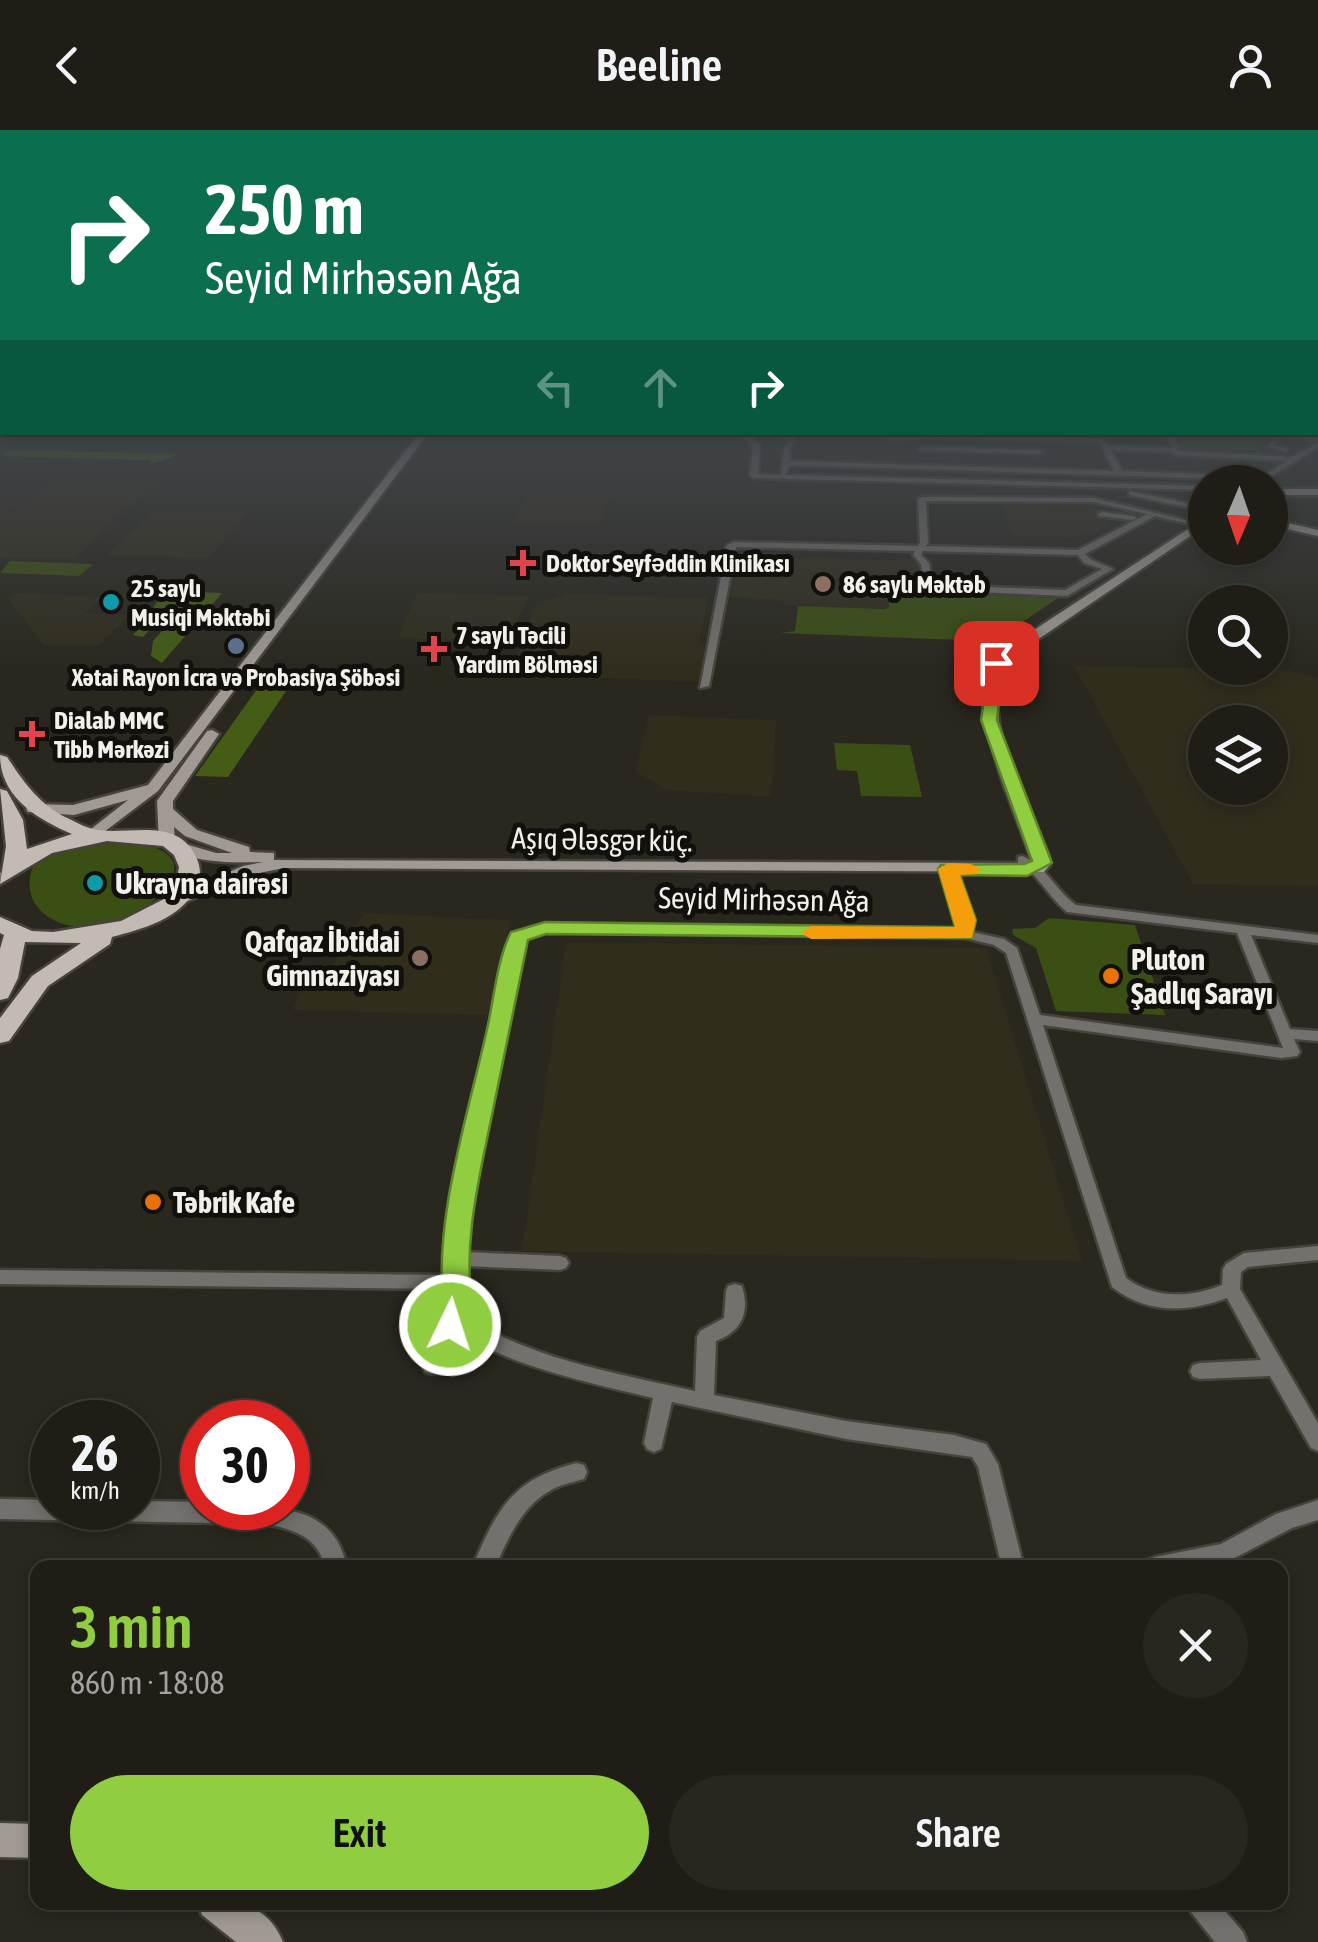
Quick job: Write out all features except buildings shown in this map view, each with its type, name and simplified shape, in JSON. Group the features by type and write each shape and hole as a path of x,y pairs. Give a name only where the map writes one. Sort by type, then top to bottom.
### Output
{"main road":[{"path":"92,836 165,784 377,505"},
{"path":"1288,526 1318,533"},
{"path":"1026,863 1042,865 1041,856 986,724 995,659 1108,578 1188,529"},
{"path":"0,761 19,805 18,843 4,874"},
{"path":"19,805 59,812 132,796 165,784"},
{"path":"165,784 163,808 172,844"},
{"path":"19,805 92,836"},
{"path":"163,808 191,833 219,846 282,856"},
{"path":"0,1035 40,981 62,963 172,901 190,877 185,854 172,844 126,833 50,846 4,874"},
{"name":"Aşıq Ələsgər küç.","path":"172,844 215,858 946,866"},
{"name":"Aşıq Ələsgər küç.","path":"172,901 250,870 284,863 1026,863"},
{"path":"0,993 12,964 12,938 64,939 119,930"},
{"path":"0,1840 30,1841"}],"street":[{"path":"918,505 924,543 917,555 925,563 928,585 938,589 1066,593 1108,578 1109,567 1087,561 1080,553"},
{"path":"1113,505 1188,518"},
{"path":"1102,514 1142,520"},
{"path":"704,686 732,545 1080,553 1153,514"},
{"path":"1026,863 1072,909 1318,939"},
{"path":"946,866 966,920 965,934"},
{"name":"Seyid Mirhəsən Ağa","path":"460,1314 454,1282 455,1260 478,1116 518,936 545,928 965,934 999,942 1012,951 1118,1282 1131,1294 1152,1300 1188,1302 1231,1289"},
{"path":"1035,1018 1280,1054 1292,1052 1288,1034 1243,931"},
{"path":"1288,1034 1318,1036"},
{"path":"1318,1253 1244,1260 1232,1270 1231,1289 1318,1442"},
{"path":"455,1260 560,1263"},
{"path":"0,1277 454,1282"},
{"path":"704,1400 706,1337 728,1330 734,1323 735,1291"},
{"path":"432,1366 450,1325 460,1314 468,1328 497,1346 664,1391 881,1436 960,1444 978,1450 988,1464 1010,1560"},
{"path":"1200,1371 1273,1368"},
{"path":"654,1443 664,1391"},
{"path":"486,1560 508,1514 521,1501 550,1477 577,1472"},
{"path":"0,1509 252,1512 288,1517 322,1535 335,1549 336,1560"},
{"path":"1204,1560 1286,1519 1318,1510"},
{"path":"1207,1910 1233,1942"}],"shaded area":[{"path":"0,505 18,505 10,511 23,505 132,505 75,559 0,557"},
{"path":"522,505 607,505 600,525 512,522"},
{"path":"1001,505 1094,505 1110,527 1072,538 1013,536"},
{"path":"157,509 251,511 208,558 106,555"},
{"name":"86 saylı Məktəb","path":"738,560 919,561 924,582 914,582 915,588 888,587 889,607 882,609 784,605 782,600 730,597"},
{"path":"18,593 101,597 85,613 129,615 98,646 44,645 7,597"},
{"path":"417,593 529,596 508,641 398,638"},
{"path":"567,594 708,598 699,643 705,644 699,682 509,674 526,633 536,629 528,624 535,605"},
{"path":"1074,666 1188,668 1188,685 1288,685 1288,670 1318,678 1318,886 1193,884"},
{"path":"649,715 776,720 771,797 666,790 635,771"},
{"name":"Qafqaz İbtidai Gimnaziyası","path":"363,913 511,920 488,1015 293,1010 299,993 327,972 348,944"},
{"path":"566,942 986,948 1082,1261 522,1251"}],"green space":[{"path":"10,561 93,564 79,576 0,573"},
{"path":"166,591 222,593 162,663 151,656 153,641 175,616 163,615 143,637 133,635 155,612 154,606"},
{"path":"889,591 1058,598 980,651 963,650 960,640 780,633 795,631 798,606 884,609 889,607"},
{"path":"270,671 299,672 228,777 195,776"},
{"path":"834,743 910,745 922,797 861,796 857,771 837,770"},
{"path":"104,838 145,844 169,855 174,864 173,876 163,891 138,912 112,924 63,924 44,914 33,899 30,879 38,856"},
{"path":"1049,918 1135,925 1165,1015 1056,1011 1036,948 1013,935 1012,929 1035,928"}],"slow traffic":[{"path":"811,933 965,934 966,920 948,869 971,869"}],"place":[{"name":"Doktor Seyfәddin Klinikası","path":"523,563"},
{"name":"86 saylı Məktəb","path":"823,584"},
{"name":"25 saylı Musiqi Məktəbi","path":"111,602"},
{"name":"Xətai Rayon İcra və Probasiya Şöbəsi","path":"236,646"},
{"name":"7 saylı Təcili Yardım Bölməsi","path":"434,649"},
{"name":"Dialab MMC Tibb Mərkəzi","path":"32,734"},
{"name":"Ukrayna dairəsi","path":"95,883"},
{"name":"Qafqaz İbtidai Gimnaziyası","path":"420,958"},
{"name":"Pluton Şadlıq Sarayı","path":"1111,976"},
{"name":"Təbrik Kafe","path":"153,1202"}],"route":[{"path":"450,1325 460,1314 454,1282 455,1260 469,1166 518,936 545,928 965,934 966,920 948,869 1027,870 1043,863 989,720 996,663"}]}
